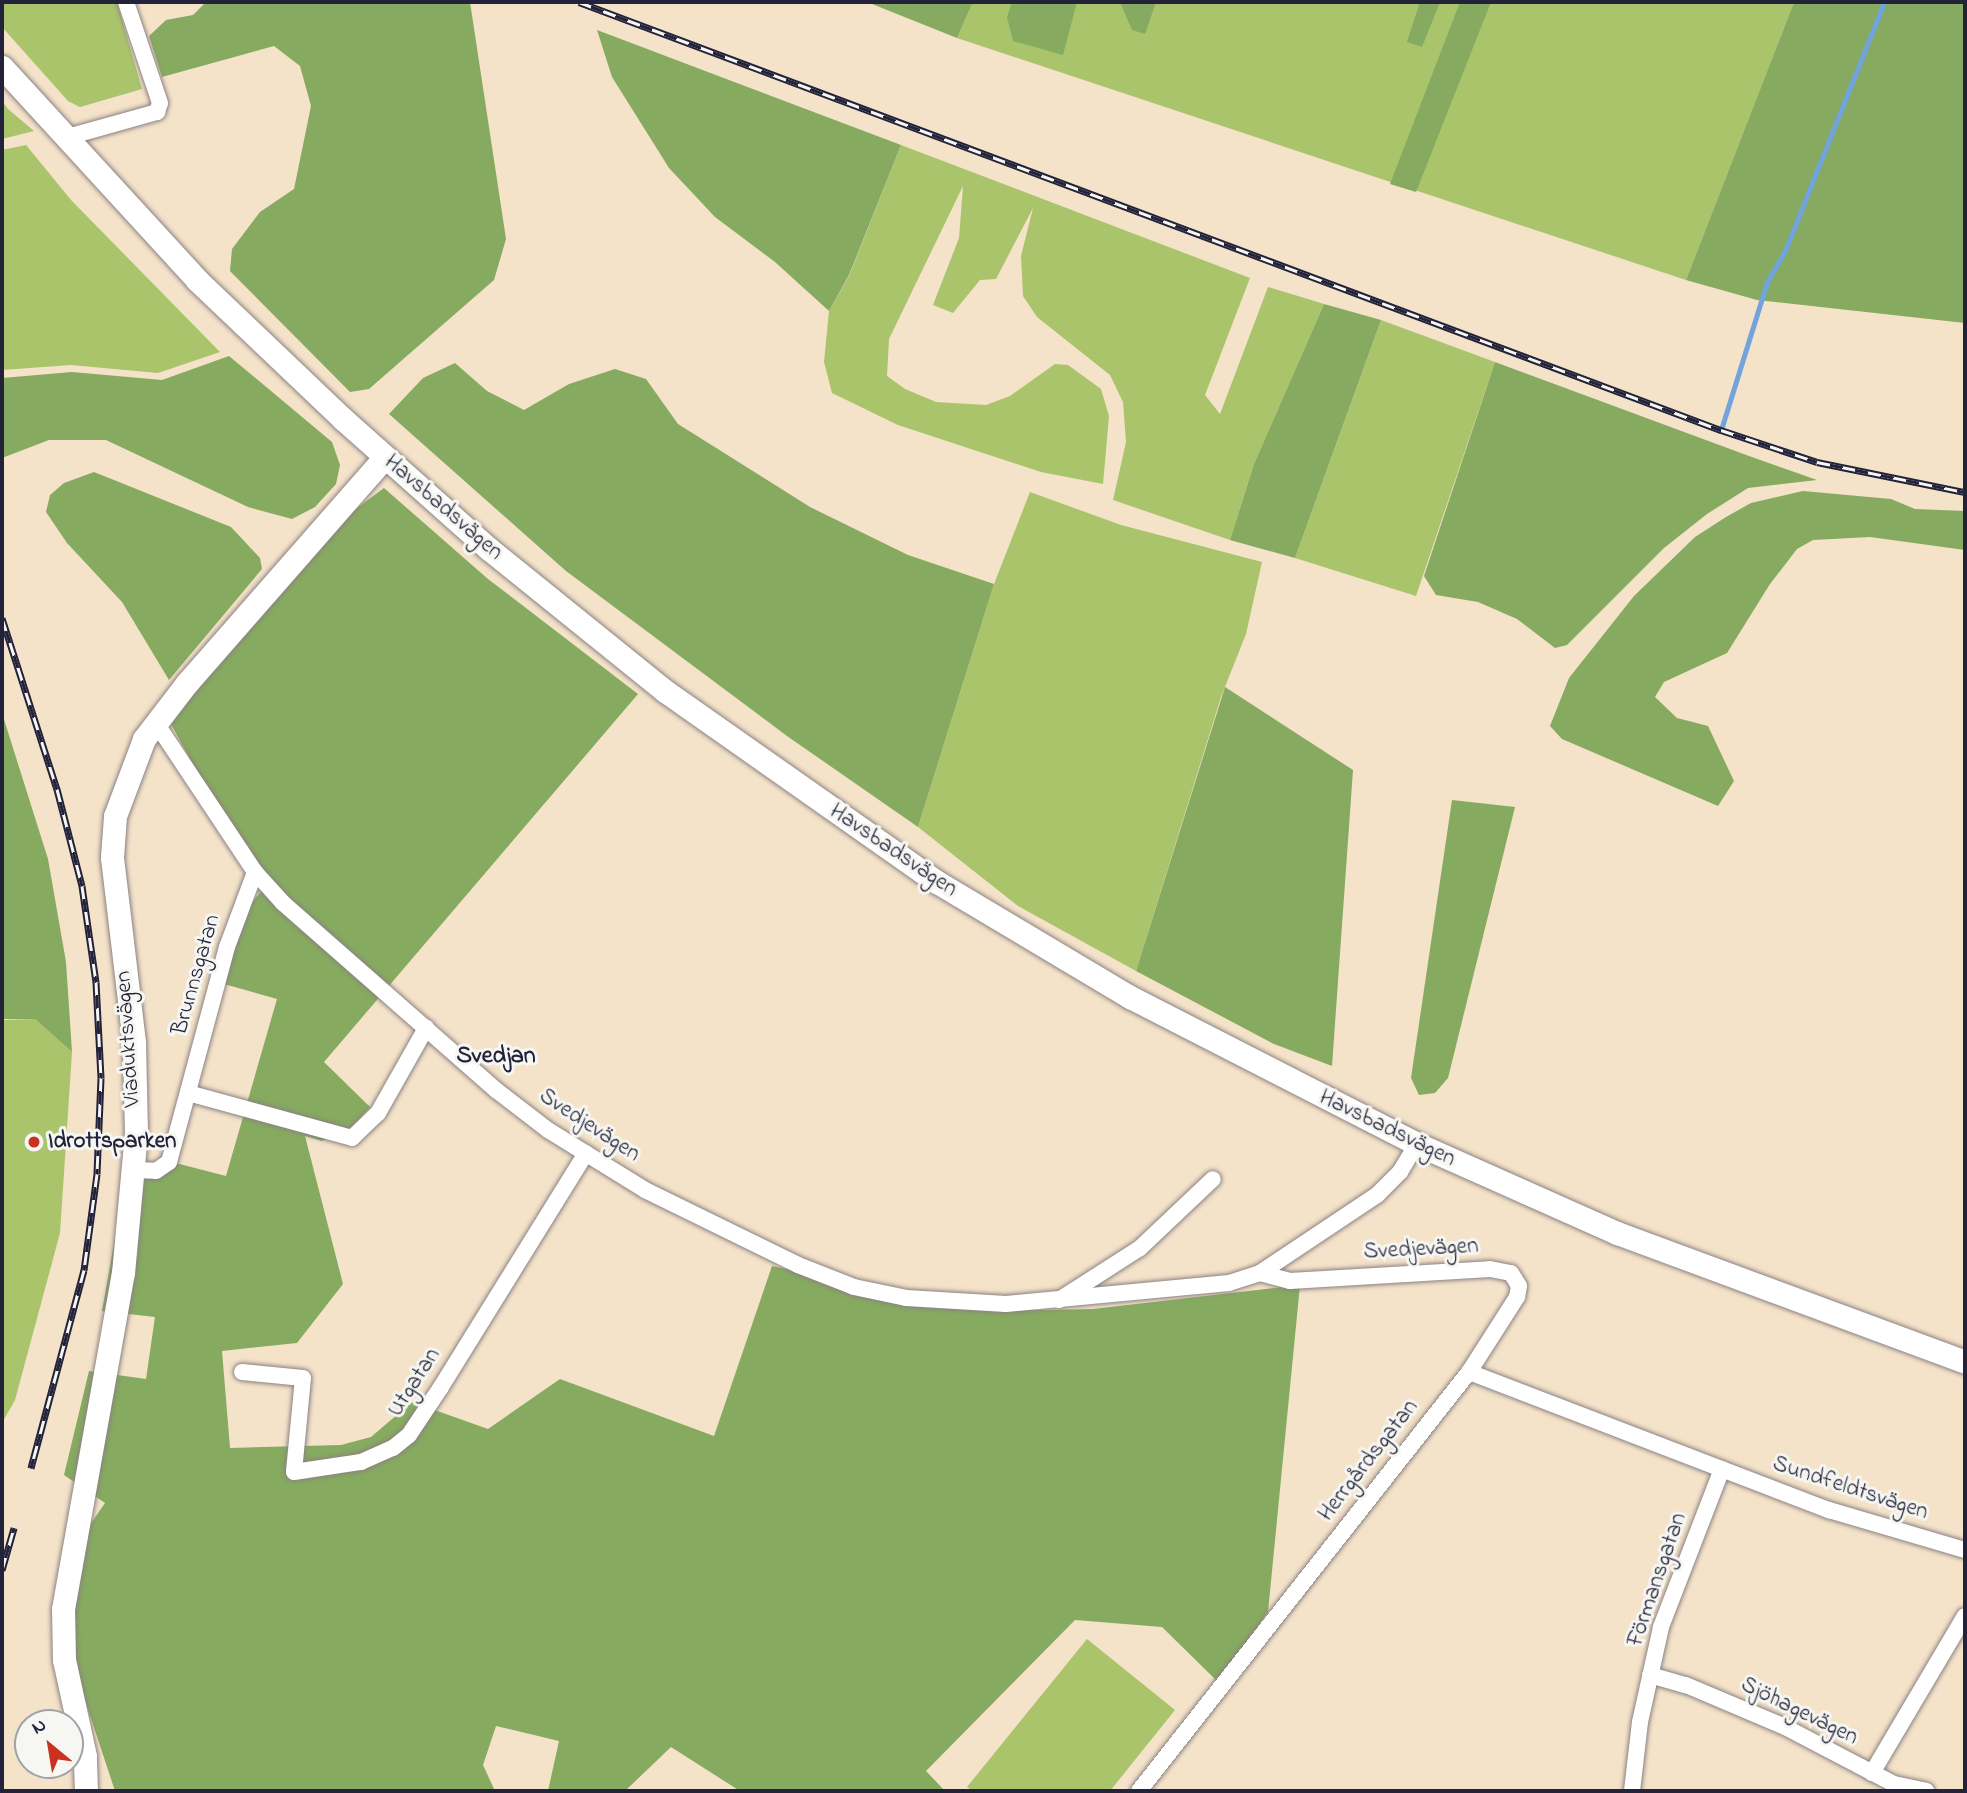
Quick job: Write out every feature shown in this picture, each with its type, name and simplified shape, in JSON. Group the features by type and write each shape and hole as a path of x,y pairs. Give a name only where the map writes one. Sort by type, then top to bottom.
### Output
{"main road":[{"name":"Havsbadsvägen","path":"2,67 64,138 197,280 385,457 594,635 856,828 1130,997 1417,1144 1617,1233 1965,1362"},
{"name":"Viaduktsvägen","path":"86,1791 85,1756 64,1660 63,1609 121,1285 133,1170 134,1042 112,857 116,816 126,777 156,723 385,457"}],"street":[{"path":"64,138 157,112 160,103 126,2"},
{"name":"Svedjevägen","path":"156,723 256,872 283,903 507,1098 586,1153 646,1190 798,1265 854,1287 958,1304 1057,1302 1176,1291 1260,1273 1377,1195 1400,1172 1417,1144"},
{"name":"Brunnsgatan","path":"133,1170 156,1171 169,1162 227,947 256,872"},
{"path":"188,1093 344,1138 363,1132 378,1113 426,1028"},
{"name":"Utgatan","path":"242,1372 303,1378 294,1472 361,1462 393,1448 409,1435 586,1153"},
{"path":"1057,1302 1140,1248 1213,1179"},
{"name":"Svedjevägen","path":"1260,1273 1290,1282 1489,1269 1511,1273 1519,1286 1517,1297 1469,1372"},
{"path":"1469,1372 1721,1469"},
{"name":"Herrgårdsgatan","path":"1139,1791 1469,1372"},
{"name":"Sundfeldtsvägen","path":"1721,1469 1829,1510 1965,1550"},
{"name":"Förmansgatan","path":"1632,1791 1650,1675 1661,1627 1721,1469"},
{"path":"1872,1773 1965,1616"},
{"name":"Sjöhagevägen","path":"1650,1675 1686,1685 1784,1727 1898,1788 1926,1791"}],"green space":[{"path":"2,2 117,2 142,89 80,107 68,101 2,27"},
{"path":"206,2 470,2 506,239 494,280 369,389 350,392 230,271 232,249 260,212 294,189 311,106 300,66 274,46 162,77 149,36 166,20 193,15"},
{"path":"867,2 973,2 957,38"},
{"path":"973,2 1794,2 1686,280 957,38"},
{"path":"1012,2 1077,2 1063,55 1013,41 1007,17"},
{"path":"1120,2 1156,2 1145,34 1132,30"},
{"path":"1420,2 1440,2 1422,47 1407,42"},
{"path":"1460,2 1491,2 1416,192 1390,184"},
{"path":"1794,2 1965,2 1965,323 1757,300 1686,280"},
{"path":"597,30 901,145 849,275 829,311 775,262 715,217 669,168 612,77"},
{"path":"2,101 8,109 34,131 2,139"},
{"path":"26,145 71,200 220,352 158,373 71,365 2,370 2,150"},
{"path":"901,145 1250,278 1205,395 1220,414 1268,287 1324,304 1254,464 1230,540 1113,500 1126,442 1123,402 1110,375 1037,317 1023,296 1021,256 1033,208 996,279 980,280 953,313 933,305 959,238 963,186 889,339 887,376 905,389 936,402 986,405 1010,396 1055,364 1068,365 1101,389 1109,416 1103,484 1041,472 898,425 832,393 824,362 829,311 849,276"},
{"path":"1324,304 1381,320 1295,558 1230,540 1254,464"},
{"path":"1381,320 1495,362 1416,596 1295,558"},
{"path":"229,356 332,442 340,465 336,484 315,507 292,519 248,507 106,440 49,440 2,458 2,378 72,372 162,380"},
{"path":"1495,362 1817,480 1748,488 1707,514 1664,548 1567,645 1555,648 1517,619 1478,602 1436,595 1424,576"},
{"path":"455,363 487,391 524,410 569,384 615,369 646,379 678,424 810,507 908,555 994,584 918,827 787,736 566,571 389,414 423,378"},
{"path":"94,472 231,527 260,558 262,569 169,680 122,602 67,543 46,512 50,495 64,483"},
{"path":"384,488 488,579 638,694 324,1062 370,1107 352,1127 322,1141 305,1136 343,1284 297,1343 222,1351 230,1448 341,1445 371,1437 412,1402 488,1429 560,1379 714,1436 772,1266 992,1311 1093,1309 1300,1285 1268,1612 1218,1682 1162,1627 1075,1620 926,1771 945,1791 740,1791 671,1747 625,1791 548,1791 559,1741 496,1726 483,1765 495,1791 115,1791 72,1661 69,1604 78,1542 105,1503 64,1475 89,1371 146,1379 155,1317 102,1311 126,1177 164,1160 226,1176 277,999 217,982 247,908 271,880 217,808 160,704 329,529"},
{"path":"1803,491 1891,499 1915,509 1965,511 1965,550 1870,537 1813,540 1797,549 1770,584 1727,653 1664,682 1655,697 1677,718 1708,726 1734,781 1718,806 1562,739 1550,726 1569,678 1634,596 1695,537 1726,517 1751,503"},
{"path":"1030,492 1121,525 1262,562 1246,634 1221,697 1136,971 1018,906 918,827 994,584"},
{"path":"1225,687 1353,770 1332,1066 1274,1044 1136,971"},
{"path":"2,713 48,859 66,962 72,1052 35,1019 2,1019"},
{"path":"1452,800 1515,807 1448,1078 1435,1093 1419,1095 1411,1078"},
{"name":"Idrottsparken","path":"35,1019 72,1052 60,1233 15,1400 2,1423 2,1020"},
{"path":"1087,1639 1175,1710 1110,1791 973,1791 967,1787"}],"waterway":[{"path":"1721,430 1767,282 1785,251 1884,2"}],"railway":[{"path":"579,2 1721,430 1817,462 1965,492"},
{"path":"2,618 57,789 82,886 96,982 101,1078 97,1174 84,1270 31,1468"},
{"path":"2,1570 14,1528"}],"place":[{"name":"Idrottsparken","path":"34,1142"}],"district":[{"name":"Svedjan","path":"496,1057"}]}
